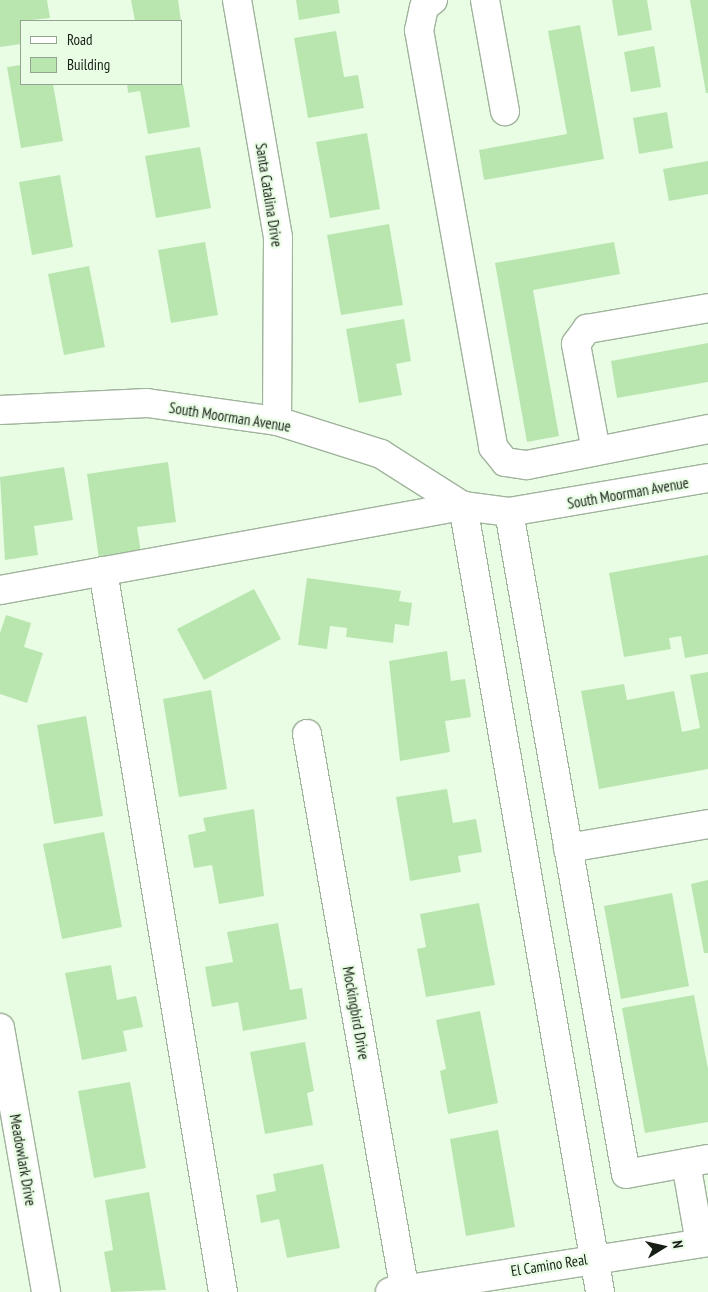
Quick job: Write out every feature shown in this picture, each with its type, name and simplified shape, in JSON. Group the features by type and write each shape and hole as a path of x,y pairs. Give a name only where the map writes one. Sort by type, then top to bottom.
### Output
{"street":[{"name":"Santa Catalina Drive","path":"236,0 278,237 277,421"},
{"path":"433,0 424,7 419,30 493,447 505,462 527,465 708,429"},
{"path":"485,0 505,111"},
{"path":"596,451 576,344 587,329 708,308"},
{"name":"South Moorman Avenue","path":"0,410 147,403 277,421 381,454 463,506 509,512 708,478"},
{"path":"0,590 463,506 600,1292"},
{"path":"509,512 626,1174 697,1161 704,1242"},
{"path":"103,571 223,1292"},
{"name":"Mockingbird Drive","path":"307,734 400,1291"},
{"path":"568,848 708,824"},
{"name":"Meadowlark Drive","path":"0,1028 46,1292"},
{"name":"El Camino Real","path":"400,1291 594,1258 704,1242"}],"building":[{"path":"0,0 47,0 50,18 20,20 20,44 0,47"},
{"path":"131,0 178,0 181,20 135,20"},
{"path":"296,0 338,0 340,13 299,20"},
{"path":"612,0 647,0 652,30 618,36"},
{"path":"690,0 708,0 708,93 706,93"},
{"path":"580,25 604,159 484,180 479,150 567,134 548,31"},
{"path":"336,31 344,77 358,75 364,108 308,118 294,38"},
{"path":"654,46 661,87 631,92 624,52"},
{"path":"20,65 20,85 53,85 63,141 21,148 7,67"},
{"path":"183,84 190,127 148,134 140,91 128,93 127,85"},
{"path":"667,112 673,148 639,154 633,118"},
{"path":"367,133 380,209 330,218 316,142"},
{"path":"200,147 211,208 156,218 145,156"},
{"path":"708,161 708,194 669,201 663,169"},
{"path":"60,175 73,247 32,255 19,182"},
{"path":"389,224 403,305 341,315 327,235"},
{"path":"205,242 218,315 171,323 158,250"},
{"path":"614,242 620,274 533,290 559,436 527,442 495,263"},
{"path":"89,266 105,347 64,355 48,274"},
{"path":"404,319 411,361 396,364 402,395 359,403 346,329"},
{"path":"708,343 708,382 617,398 611,361"},
{"path":"168,462 176,522 137,527 141,553 99,559 87,474"},
{"path":"64,467 73,520 34,526 38,555 5,560 0,477"},
{"path":"708,555 708,654 685,658 681,636 669,638 671,649 624,657 609,573"},
{"path":"307,578 401,591 399,601 412,603 409,626 395,624 393,643 346,637 347,628 330,626 327,649 298,645"},
{"path":"254,589 281,639 204,680 177,629"},
{"path":"6,615 31,623 24,647 43,653 27,703 0,694 0,633"},
{"path":"447,651 451,681 465,679 471,717 445,721 450,752 400,761 389,661"},
{"path":"708,672 708,769 599,789 581,691 624,684 627,700 674,691 682,732 700,728 690,675"},
{"path":"211,690 227,789 179,797 163,699"},
{"path":"86,716 103,816 54,824 37,725"},
{"path":"447,789 453,823 476,819 482,852 458,856 461,872 410,881 396,797"},
{"path":"254,809 264,896 219,904 212,865 194,868 188,835 206,831 203,818"},
{"path":"104,832 122,927 62,939 43,844"},
{"path":"708,880 708,953 704,953 691,884"},
{"path":"672,893 689,986 621,999 604,906"},
{"path":"479,903 495,985 426,997 417,949 426,947 420,914"},
{"path":"278,923 290,990 302,988 307,1019 243,1031 238,1002 212,1007 205,967 233,962 227,932"},
{"path":"111,965 117,1000 136,996 143,1027 123,1031 127,1051 82,1060 65,973"},
{"path":"694,995 708,1069 708,1122 645,1133 622,1008"},
{"path":"480,1011 498,1103 448,1114 440,1071 446,1069 436,1020"},
{"path":"305,1042 314,1091 307,1093 313,1125 265,1134 250,1052"},
{"path":"130,1082 146,1168 94,1178 78,1091"},
{"path":"498,1130 515,1227 466,1236 450,1139"},
{"path":"323,1164 340,1248 287,1258 279,1219 261,1223 256,1195 276,1191 273,1174"},
{"path":"149,1192 166,1290 111,1292 104,1252 113,1250 105,1200"}]}
